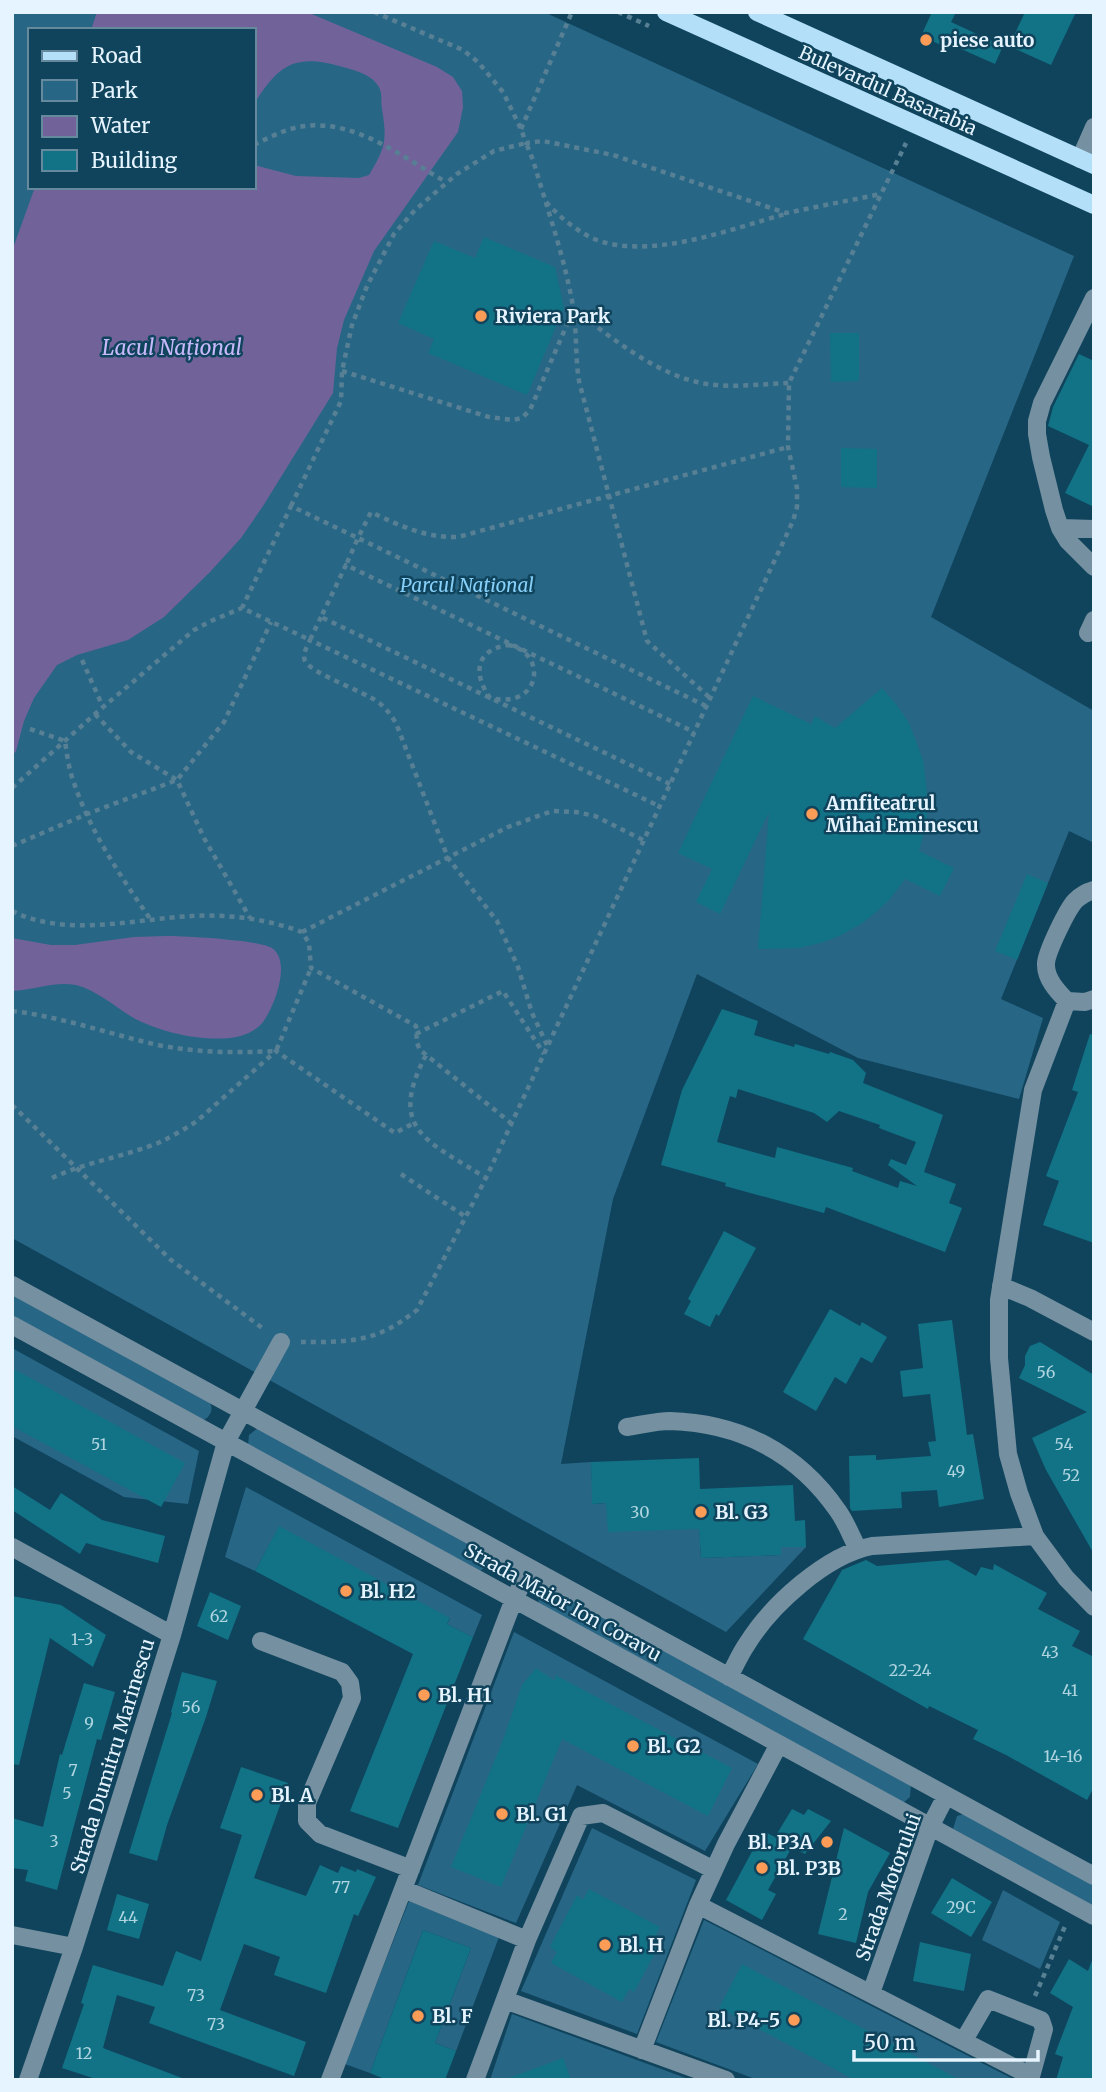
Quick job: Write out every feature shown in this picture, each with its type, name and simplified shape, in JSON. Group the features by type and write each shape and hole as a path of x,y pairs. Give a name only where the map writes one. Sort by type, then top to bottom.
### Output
{"main road":[{"name":"Bulevardul Basarabia","path":"666,12 1094,205"},
{"name":"Bulevardul Basarabia","path":"757,12 1087,162"}],"street":[{"name":"Bulevardul Basarabia","path":"1087,162 1094,127"},
{"path":"1094,298 1042,403 1037,421 1041,457 1060,528 1068,541 1094,567"},
{"path":"1060,528 1094,529"},
{"path":"1094,890 1077,899 1069,910 1046,964 1056,990 1067,1001 1085,1002 1094,999"},
{"path":"1067,1001 1033,1090 999,1300 999,1358 1009,1454 1019,1493 1035,1536 1066,1578 1094,1607"},
{"name":"Strada Maior Ion Coravu","path":"12,1285 1094,1877"},
{"path":"1001,1286 1030,1298 1094,1332"},
{"name":"Strada Maior Ion Coravu","path":"12,1325 1094,1916"},
{"name":"Strada Dumitru Marinescu","path":"28,2080 74,1947 172,1635 226,1442 281,1342"},
{"path":"628,1427 667,1421 708,1424 747,1436 783,1454 822,1491 839,1513 858,1549"},
{"path":"729,1677 747,1642 775,1610 815,1573 841,1556 872,1546 1035,1536"},
{"path":"12,1547 172,1635"},
{"path":"330,2080 514,1599 530,1569"},
{"path":"261,1641 342,1672 350,1683 352,1699 307,1803 307,1821 320,1834 411,1869"},
{"path":"642,2050 698,1905 779,1744"},
{"name":"Strada Motorului","path":"872,1993 930,1827 946,1796"},
{"path":"475,2080 527,1940 581,1816 603,1813 714,1870"},
{"path":"403,1889 527,1940"},
{"path":"698,1905 964,2040 1031,2078 1044,2029 1041,2020 988,2000 964,2040"},
{"path":"12,1934 74,1947"},
{"path":"505,2000 726,2080"}],"path":[{"path":"374,12 463,50 478,62 497,84 521,129 545,200 565,273 573,309 579,381 647,641 710,698"},
{"path":"521,129 572,12"},
{"path":"256,144 304,126 340,129 384,146 446,182"},
{"path":"12,788 194,630 242,608 341,401 342,371 352,326 367,286 394,234 415,210 446,182 494,151 526,142 543,142 613,155 786,213"},
{"path":"12,1105 171,1259 281,1342 329,1342 381,1333 417,1310 486,1178 793,521 797,507 797,488 788,447 789,383 906,143"},
{"path":"545,200 560,216 595,239 617,245 645,247 675,244 786,213 881,194"},
{"path":"342,371 477,413 513,420 522,418 530,410 573,309"},
{"path":"573,309 627,348 687,379 720,385 789,383"},
{"path":"548,1045 532,1013 518,967 497,920 448,858 396,723 379,703 310,667 304,654 371,512 425,534 442,538 458,537 788,447"},
{"path":"291,506 706,706"},
{"path":"345,565 694,732"},
{"path":"242,608 660,806"},
{"path":"321,617 670,784"},
{"path":"12,846 177,780 224,722 271,622"},
{"path":"508,645 517,647 530,659 534,668 531,686 526,693 509,701 490,698 480,682 480,664 491,650 508,645"},
{"path":"82,660 103,707"},
{"path":"95,714 131,752 177,780 204,838 250,919"},
{"path":"30,729 65,741"},
{"path":"65,741 73,782 87,814 110,861 151,920"},
{"path":"302,932 508,827 552,811 595,816 643,840"},
{"path":"12,911 30,920 79,925 224,916 286,926 302,932 309,943 311,968 276,1051 185,1128 159,1142 76,1167 51,1178"},
{"path":"311,968 416,1026 418,1043 426,1055 511,1123"},
{"path":"416,1034 503,991 544,1054"},
{"path":"12,1011 50,1017 191,1051 230,1054 276,1051 395,1133 414,1123"},
{"path":"426,1055 417,1072 409,1099 414,1123 429,1141 486,1178"},
{"path":"401,1174 466,1217"},
{"path":"1030,2006 1074,1906"}],"green space":[{"name":"Parcul Național","path":"12,12 544,12 1074,256 931,617 1094,711 1094,843 1069,831 1001,999 1043,1018 1019,1099 858,1058 697,974 613,1199 561,1464 591,1462 593,1504 606,1503 699,1523 701,1558 780,1555 781,1547 806,1547 726,1632 12,1238"},
{"path":"12,1294 209,1401 210,1414 204,1420 12,1317"},
{"path":"12,1348 199,1451 188,1504 124,1497 12,1436"},
{"path":"258,1428 486,1552 489,1556 488,1565 476,1571 248,1446 249,1435"},
{"path":"246,1487 482,1615 473,1637 447,1624 450,1619 279,1527 255,1571 225,1557"},
{"path":"549,1587 911,1784 910,1797 901,1803 539,1605 540,1594"},
{"path":"514,1632 758,1764 705,1851 577,1785 516,1923 418,1885"},
{"path":"964,1814 1094,1885 1094,1908 953,1829 957,1816"},
{"path":"592,1828 696,1880 637,2034 521,1991"},
{"path":"1003,1890 1060,1922 1040,1969 982,1940"},
{"path":"409,1901 499,1937 456,2051 435,2043 471,1948 423,1930 370,2073 345,2064"},
{"path":"704,1920 1015,2080 758,2080 656,2042"},
{"path":"512,2014 691,2080 490,2080"}],"water":[{"name":"Lacul Național","path":"97,12 307,12 437,67 453,77 462,91 463,107 458,132 374,251 344,320 337,348 333,393 241,538 164,617 128,640 77,655 57,665 34,698 12,756 12,251 34,189 256,189 256,166 296,176 359,178 369,175 382,150 385,136 380,89 373,80 347,68 312,61 290,65 272,79 256,101 256,28 92,28"},
{"path":"166,936 238,941 272,948 281,963 281,974 276,996 263,1022 240,1036 218,1039 192,1037 143,1022 98,994 76,985 60,984 12,991 12,938 51,945 75,945 134,937"}],"building":[{"path":"932,12 956,12 951,22 1003,46 995,64 943,41 941,45 921,36"},
{"path":"1025,12 1076,12 1051,65 1009,46"},
{"name":"Riviera Park","path":"484,237 555,267 564,308 527,395 428,353 434,339 398,323 434,241 475,258"},
{"path":"830,333 859,333 859,381 831,382"},
{"path":"1079,354 1094,361 1094,507 1065,493 1089,445 1048,426 1053,407"},
{"path":"841,448 877,449 877,488 841,487"},
{"name":"Amfiteatrul Mihai Eminescu","path":"882,688 909,723 923,760 928,799 927,820 919,851 954,868 940,896 905,879 875,913 841,935 800,948 758,949 769,812 720,914 696,902 712,869 678,853 753,696 811,724 815,716 835,728"},
{"path":"1027,874 1048,883 1017,960 995,951"},
{"path":"722,1009 758,1021 754,1035 794,1047 795,1044 829,1054 830,1052 853,1060 866,1073 863,1083 943,1115 924,1172 956,1184 949,1203 962,1208 945,1252 826,1207 824,1213 661,1165 682,1090","holes":["738,1089 814,1113 827,1122 839,1111 880,1125 879,1128 916,1142 906,1165 891,1159 888,1165 917,1186 900,1181 898,1188 852,1171 853,1168 777,1147 775,1158 717,1142 730,1096 736,1098"]},
{"path":"1090,1034 1094,1035 1094,1243 1043,1225 1059,1181 1046,1176 1078,1092 1072,1090"},
{"path":"724,1231 756,1248 719,1316 716,1314 710,1327 684,1314 691,1301 688,1299"},
{"path":"830,1309 860,1326 862,1322 887,1337 872,1363 861,1357 846,1384 835,1377 816,1411 783,1392"},
{"path":"952,1320 967,1435 973,1434 984,1499 939,1507 937,1490 901,1492 902,1508 852,1511 849,1456 876,1455 876,1460 931,1456 928,1442 936,1441 930,1394 903,1397 900,1371 923,1368 918,1324"},
{"path":"1040,1342 1094,1375 1094,1554 1046,1470 1032,1438 1087,1412 1019,1378 1030,1346"},
{"path":"12,1368 185,1463 161,1507 12,1426"},
{"name":"Bl. G3","path":"699,1458 700,1489 793,1485 795,1521 805,1520 806,1547 781,1547 781,1555 701,1558 699,1529 608,1532 606,1503 592,1504 591,1462"},
{"path":"12,1486 50,1510 61,1493 102,1520 165,1536 158,1563 86,1543 80,1554 12,1510"},
{"path":"279,1526 450,1618 447,1624 473,1637 398,1828 350,1811 413,1654 255,1571"},
{"path":"866,1560 877,1566 948,1560 976,1576 981,1567 993,1570 994,1564 1047,1593 1038,1609 1080,1631 1072,1646 1094,1657 1094,1787 1087,1800 973,1739 978,1730 929,1706 928,1709 803,1639 842,1570"},
{"path":"210,1592 241,1606 228,1640 197,1626"},
{"path":"12,1596 61,1605 106,1635 93,1667 50,1638 19,1765 12,1764"},
{"name":"Bl. G2","path":"536,1668 555,1681 555,1675 732,1768 708,1816 562,1739 501,1887 451,1867 503,1740 522,1685"},
{"path":"182,1672 217,1681 157,1861 129,1853"},
{"path":"84,1683 115,1692 101,1740 97,1739 57,1890 25,1881 28,1870 12,1868 12,1818 43,1827 60,1754 62,1755"},
{"path":"241,1767 288,1783 254,1878 306,1896 320,1865 338,1873 341,1866 376,1877 358,1916 354,1914 326,1993 274,1975 280,1957 244,1944 220,2010 306,2042 294,2076 149,2023 155,2007 117,1995 103,2048 182,2080 99,2080 62,2068 84,2004 81,2003 93,1965 163,1986 176,1951 201,1961 242,1835 220,1828"},
{"name":"Bl. P3B","path":"792,1809 804,1815 808,1809 831,1821 805,1854 792,1847 768,1890 776,1894 762,1920 726,1900 763,1831 775,1837"},
{"path":"844,1828 890,1853 868,1892 856,1943 818,1934"},
{"path":"952,1878 992,1902 971,1937 931,1913"},
{"name":"Bl. H","path":"589,1889 660,1927 654,1939 661,1942 634,1992 629,1989 622,2002 551,1963 557,1952 550,1947 577,1895 583,1900"},
{"path":"117,1894 149,1904 139,1939 107,1930"},
{"name":"Bl. F","path":"423,1930 471,1948 435,2043 456,2051 445,2080 387,2080 370,2073"},
{"path":"920,1942 971,1954 964,1991 913,1981"},
{"path":"1093,1958 1094,2080 1056,2080 1063,2057 1055,2054 1073,2007 1050,1993 1069,1959 1088,1971"},
{"name":"Bl. P4-5","path":"742,1964 960,2080 855,2080 719,2008"},
{"path":"563,2058 571,2080 509,2078"}],"place":[{"name":"piese auto","path":"926,40"},
{"name":"Riviera Park","path":"481,316"},
{"name":"Amfiteatrul Mihai Eminescu","path":"812,814"},
{"name":"Bl. G3","path":"701,1512"},
{"name":"Bl. H2","path":"346,1591"},
{"name":"Bl. H1","path":"424,1695"},
{"name":"Bl. G2","path":"633,1746"},
{"name":"Bl. A","path":"257,1795"},
{"name":"Bl. G1","path":"502,1814"},
{"name":"Bl. P3A","path":"827,1842"},
{"name":"Bl. P3B","path":"762,1868"},
{"name":"Bl. H","path":"605,1945"},
{"name":"Bl. F","path":"418,2016"},
{"name":"Bl. P4-5","path":"794,2020"}]}
